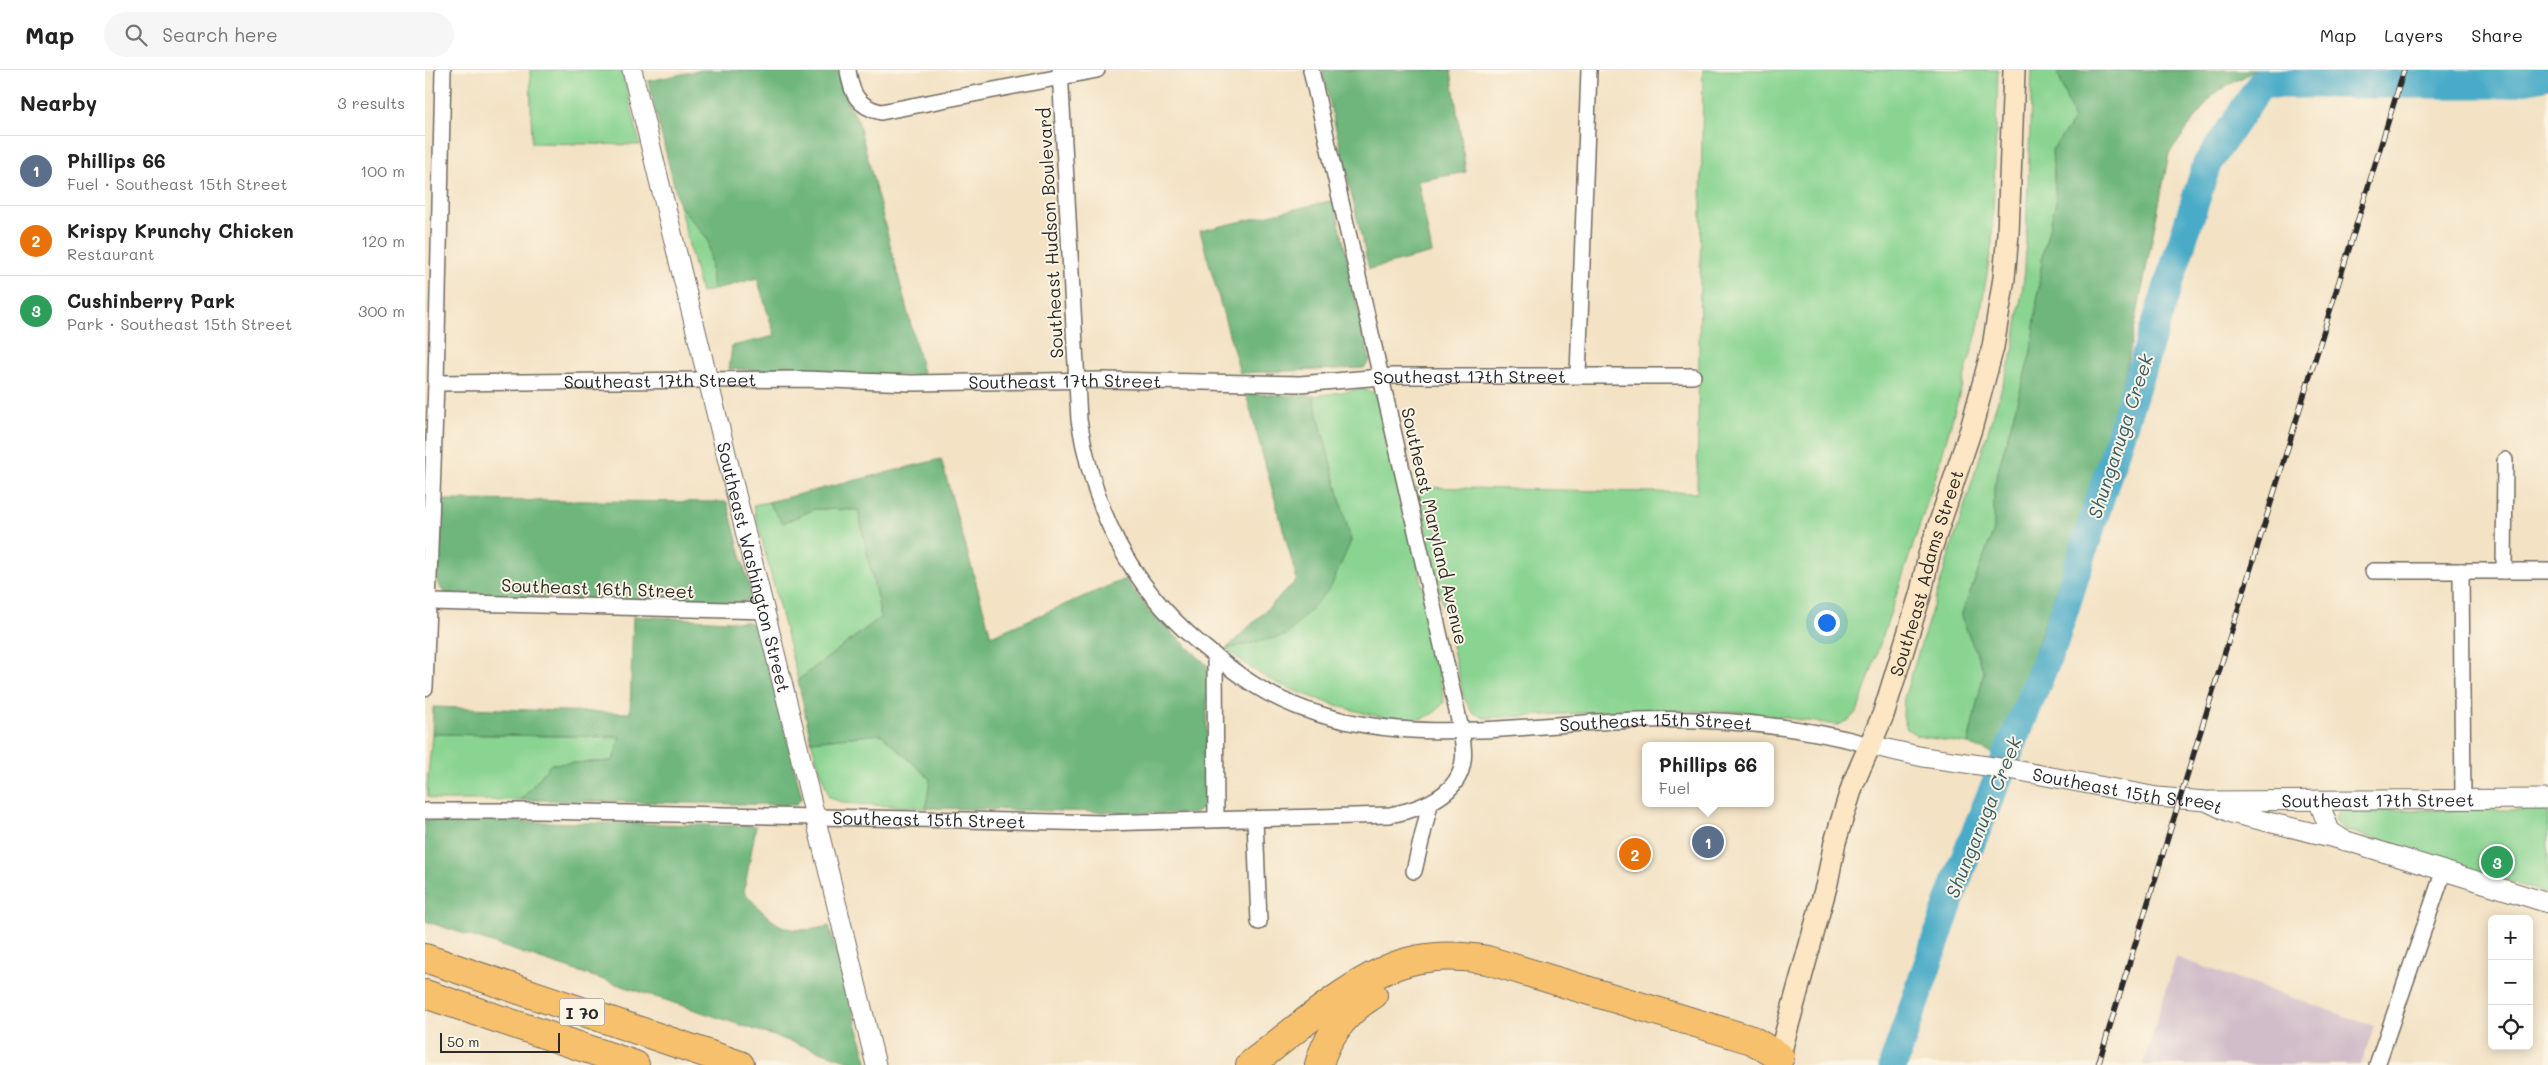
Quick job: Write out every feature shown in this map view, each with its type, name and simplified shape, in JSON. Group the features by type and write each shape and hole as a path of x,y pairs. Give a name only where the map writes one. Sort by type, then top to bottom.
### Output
{"highway":[{"path":"1250,1065 1345,994 1379,973 1405,963 1461,956 1487,960 1752,1040 1778,1061"},
{"name":"I 70","path":"425,958 740,1065"},
{"path":"1319,1065 1330,1038 1344,1019 1362,1002 1395,982 1413,975 1439,971 1469,973 1515,984 1747,1056 1778,1061"},
{"name":"I 70","path":"425,994 635,1065"}],"main road":[{"name":"Southeast Adams Street","path":"1778,1061 1827,883 1835,842 1853,784 1883,715 1918,602 1929,556 1971,429 1993,347 2008,234 2014,70"}],"street":[{"path":"425,688 436,383 443,70"},
{"name":"Southeast Washington Street","path":"632,70 876,1065"},
{"path":"848,70 851,88 863,105 876,111 892,111 1060,74 1097,70"},
{"name":"Southeast Maryland Avenue","path":"1311,70 1461,729 1464,759 1461,771 1455,782 1430,804"},
{"path":"1578,375 1589,70"},
{"name":"Southeast Hudson Boulevard","path":"1060,74 1079,420 1085,456 1103,514 1122,552 1141,583 1163,610 1215,656 1257,686 1321,714 1390,728 1461,729"},
{"name":"Southeast 17th Street","path":"436,383 802,379 912,383 1077,380 1300,384 1382,377 1693,376"},
{"path":"2504,571 2505,460"},
{"path":"2373,571 2548,571"},
{"path":"2461,571 2463,798"},
{"name":"Southeast 16th Street","path":"429,602 766,611"},
{"path":"1215,656 1216,819"},
{"name":"Southeast 15th Street","path":"1461,729 1638,720 1720,721 1783,726 1923,757 2077,781 2157,797 2206,801 2231,814 2347,841 2548,903"},
{"name":"Southeast 17th Street","path":"2206,801 2548,799"},
{"name":"Southeast 15th Street","path":"2318,800 2330,830 2347,841"},
{"path":"1414,870 1430,804"},
{"name":"Southeast 15th Street","path":"425,810 1103,822 1390,815 1415,810 1430,804"},
{"path":"1255,818 1259,922"},
{"path":"2377,1065 2444,870"}],"shaded area":[{"path":"2176,957 2374,1026 2361,1065 2143,1065"}],"green space":[{"path":"530,70 622,70 640,145 532,143"},
{"path":"702,70 837,70 847,102 858,120 924,376 729,369 732,346 775,336 757,278 713,290 708,239 679,205 648,81"},
{"path":"1322,70 1451,70 1466,172 1418,181 1432,253 1369,269"},
{"path":"1703,70 1998,70 1992,243 1978,329 1935,479 1858,710 1849,720 1837,725 1743,712 1649,710 1484,718 1472,712 1464,698 1416,487 1697,493"},
{"path":"2032,70 2057,70 2074,120 2052,150 2056,203 2043,252 2031,352 1994,486 1994,530 1961,616 1984,672 1968,744 1918,736 1907,729 1903,716 1904,698 2013,352 2025,271"},
{"path":"2057,70 2284,70 2254,71 2213,94 2169,154 2127,365 2102,457 2026,677 1995,754 1968,744 1984,672 1961,616 1994,530 1994,486 2031,352 2043,252 2056,203 2052,150 2074,120"},
{"path":"1334,200 1370,361 1364,368 1240,373 1200,231"},
{"path":"679,205 708,239 713,290 701,293"},
{"path":"1363,389 1376,394 1388,404 1444,702 1435,712 1423,718 1409,720 1389,718 1340,706 1292,690 1260,674 1226,649 1287,635 1351,541 1313,396"},
{"path":"1246,394 1313,396 1351,541 1331,587 1287,635 1226,649 1297,580"},
{"path":"941,459 991,636 1125,579 1150,612 1208,666 1205,807 1194,814 926,808 930,779 881,734 811,741 798,680 881,617 858,510 815,509 783,523 768,502"},
{"path":"440,500 727,502 751,593 747,601 733,605 444,593 437,582"},
{"path":"768,502 783,523 815,509 858,510 881,617 798,680 753,505"},
{"path":"633,616 749,622 758,629 802,797 796,805 521,800 551,764 613,761 620,737 432,734 433,707 630,713"},
{"path":"432,734 620,737 613,761 551,764 521,800 438,800 428,797 427,786"},
{"path":"881,734 930,779 926,808 843,803 829,797 811,741"},
{"path":"2342,810 2548,810 2548,894 2343,829 2335,821 2338,813"},
{"path":"425,820 756,826 744,892 772,920 789,929 800,930 829,926 868,1065 862,1065 425,921"}],"waterway":[{"name":"Shunganuga Creek","path":"1893,1065 1962,865 2054,642 2207,164 2261,84 2503,84 2548,75"}],"railway":[{"path":"2098,1065 2404,70"}],"place":[{"name":"Phillips 66","path":"1708,842"},
{"name":"Krispy Krunchy Chicken","path":"1635,854"},
{"name":"Cushinberry Park","path":"2497,862"}]}
